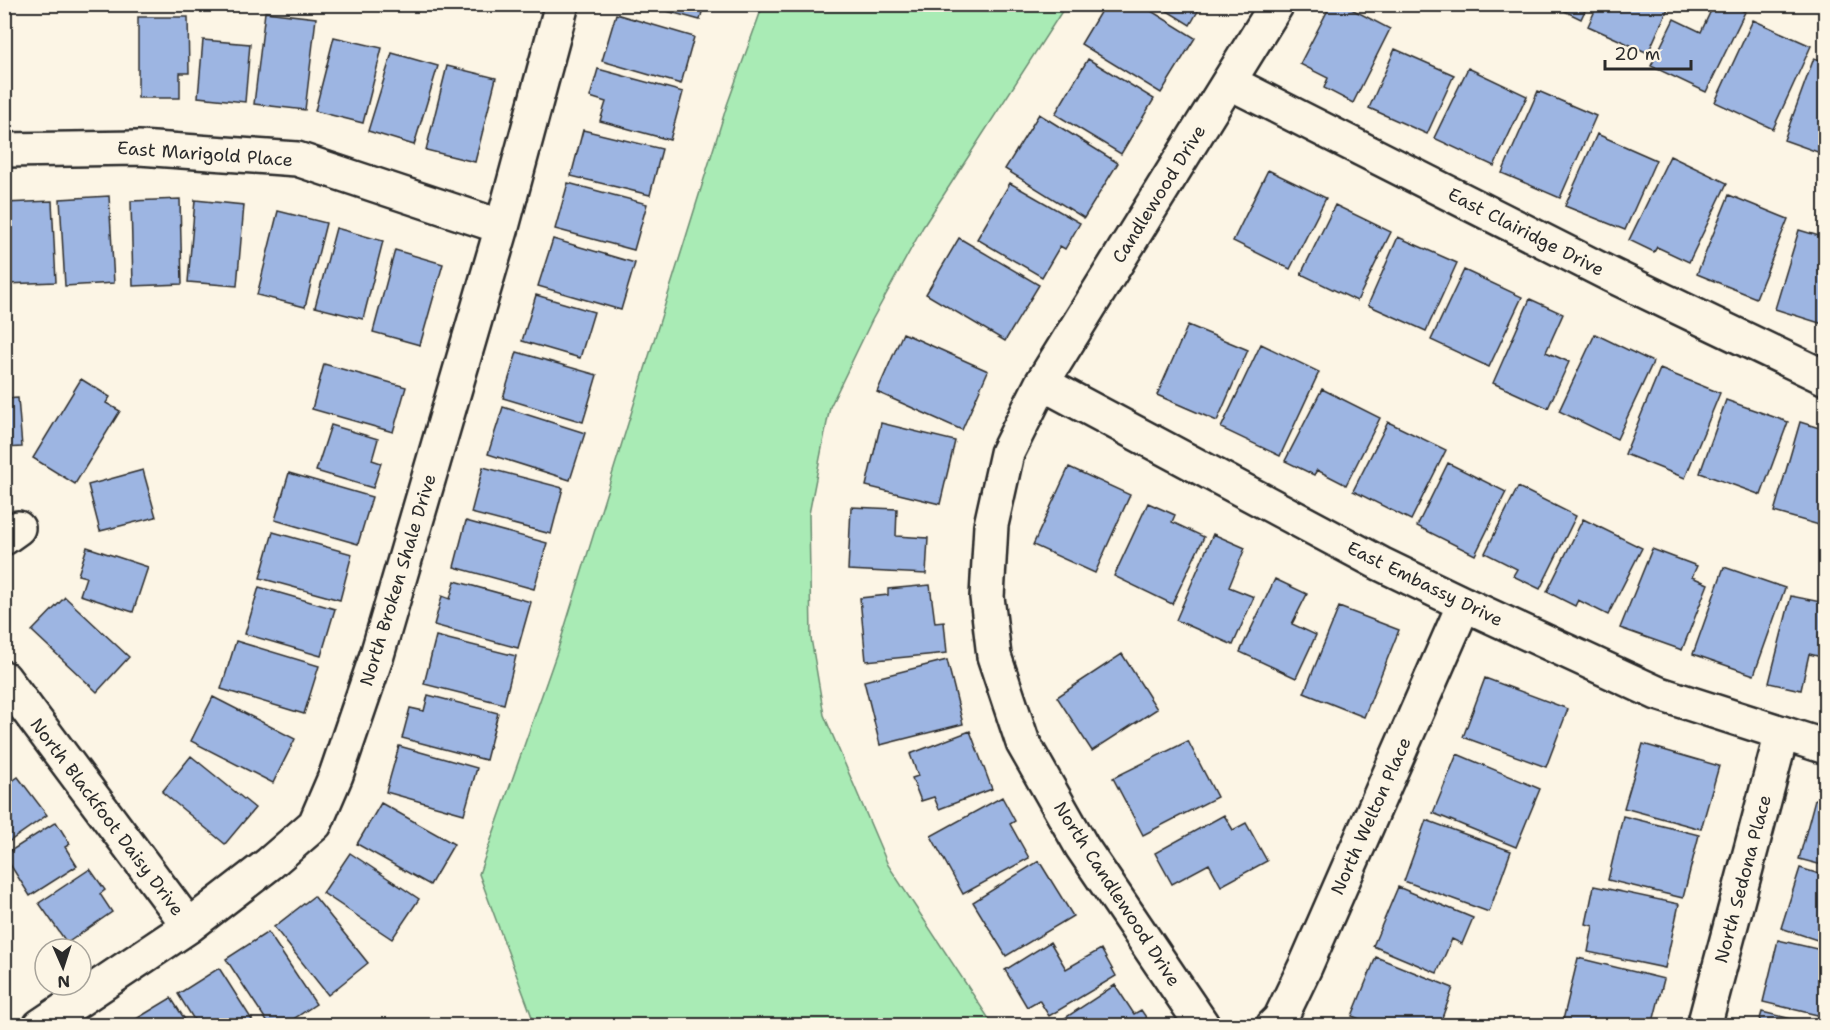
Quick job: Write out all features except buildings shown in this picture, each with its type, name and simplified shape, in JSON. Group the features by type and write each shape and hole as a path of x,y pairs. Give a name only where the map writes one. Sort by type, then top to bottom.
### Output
{"street":[{"name":"North Broken Shale Drive","path":"40,1026 189,926 269,864 315,824 336,775 377,656 502,227 562,4"},
{"name":"Candlewood Drive","path":"1042,383 1277,4"},
{"name":"East Clairidge Drive","path":"1229,82 1611,275 1826,378"},
{"name":"East Marigold Place","path":"4,150 139,148 297,159 502,227"},
{"name":"East Embassy Drive","path":"1042,383 1381,564 1464,604 1657,693 1826,747"},
{"name":"North Candlewood Drive","path":"1042,383 1007,453 991,525 987,597 994,656 1028,753 1082,846 1203,1026"},
{"name":"North Welton Place","path":"1273,1026 1280,1019 1306,965 1464,604"},
{"name":"North Blackfoot Daisy Drive","path":"4,678 189,926"},
{"name":"North Sedona Place","path":"1704,1026 1782,733"}],"green space":[{"path":"763,5 1066,5 923,227 872,320 830,407 809,514 811,638 824,715 888,865 993,1025 535,1025 479,874 557,652 727,105"}]}
